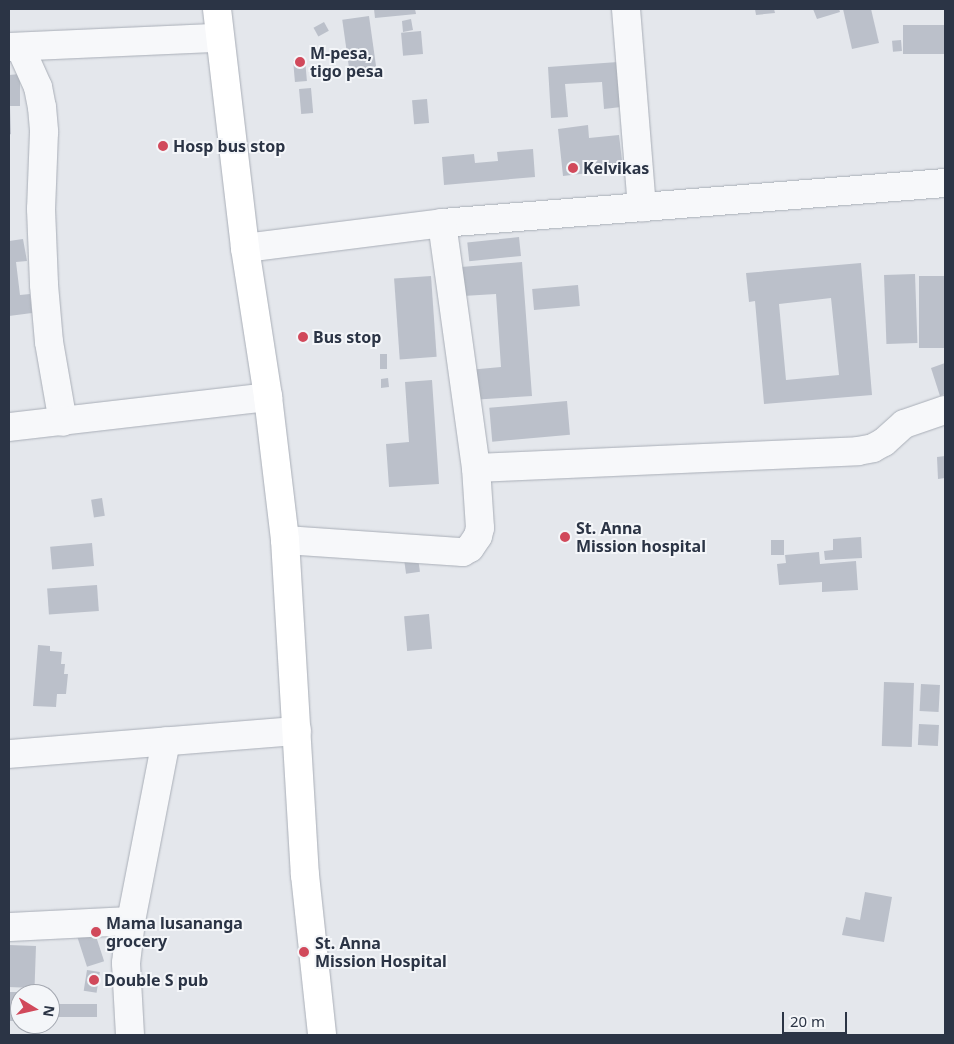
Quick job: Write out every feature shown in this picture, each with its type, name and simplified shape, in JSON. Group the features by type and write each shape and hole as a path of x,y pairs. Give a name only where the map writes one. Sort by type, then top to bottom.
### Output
{"highway":[{"path":"217,9 245,248 268,397 285,540 304,876 322,1035"}],"street":[{"path":"626,9 642,207"},
{"path":"63,422 49,342 44,285 41,209 44,132 42,107 38,87 14,47 219,38"},
{"path":"245,248 442,223 945,182"},
{"path":"285,540 463,552 474,543 480,528 476,468 442,223"},
{"path":"9,427 268,397"},
{"path":"476,468 858,451 873,448 884,442 910,422 945,410"},
{"path":"9,754 297,730"},
{"path":"130,1035 126,963 131,921 166,742"},
{"path":"9,928 131,921"}],"building":[{"path":"374,9 415,9 416,14 375,18"},
{"path":"755,9 774,9 775,13 756,15"},
{"path":"813,9 839,9 840,12 817,19"},
{"path":"843,9 871,9 879,43 852,49"},
{"path":"369,16 376,67 349,71 342,20"},
{"path":"411,19 413,30 403,32 402,21"},
{"path":"324,22 329,31 318,37 314,28"},
{"path":"903,25 945,25 945,54 903,54"},
{"path":"421,31 423,54 403,56 401,33"},
{"path":"901,40 902,51 893,52 892,41"},
{"path":"305,59 307,81 295,82 293,60"},
{"path":"618,62 621,107 604,109 602,82 565,84 568,117 551,118 548,67"},
{"path":"20,74 20,106 10,106 11,134 9,135 9,75"},
{"path":"311,88 313,113 301,114 299,89"},
{"path":"427,99 429,123 414,124 412,100"},
{"path":"588,125 589,138 619,135 623,169 563,176 558,129"},
{"path":"533,149 535,177 444,185 442,157 474,154 475,163 498,161 497,152"},
{"path":"519,237 521,256 469,261 467,242"},
{"path":"23,239 27,261 16,262 20,295 30,294 32,313 9,316 9,241"},
{"path":"522,262 532,396 470,400 468,370 501,367 496,294 463,296 461,267"},
{"path":"861,263 872,395 764,404 755,301 749,302 746,273","holes":["831,298 839,375 786,380 779,304"]},
{"path":"915,274 917,343 886,344 884,275"},
{"path":"431,276 437,357 400,359 394,279"},
{"path":"919,276 945,276 945,348 919,348"},
{"path":"578,285 580,306 534,310 532,289"},
{"path":"380,354 387,354 387,369 380,369"},
{"path":"945,363 945,394 940,396 931,368"},
{"path":"388,378 389,387 381,388 381,379"},
{"path":"432,380 439,484 389,487 386,444 409,442 405,382"},
{"path":"567,401 570,435 492,442 489,408"},
{"path":"945,456 945,478 938,479 937,457"},
{"path":"102,498 105,516 94,517 91,500"},
{"path":"861,537 862,558 825,560 824,551 833,550 833,539"},
{"path":"771,540 784,540 784,555 771,555"},
{"path":"92,543 94,566 52,570 50,547"},
{"path":"819,552 820,564 856,561 858,590 822,592 822,582 779,585 777,564 786,563 785,555"},
{"path":"418,558 420,572 406,574 404,560"},
{"path":"97,585 99,611 49,614 47,588"},
{"path":"429,614 432,649 407,651 404,616"},
{"path":"38,645 50,646 50,651 62,652 61,664 65,664 64,674 68,674 66,694 57,694 56,707 33,706"},
{"path":"884,682 914,683 912,747 882,746"},
{"path":"921,684 940,685 939,712 920,711"},
{"path":"919,724 939,725 938,746 918,745"},
{"path":"865,892 892,897 884,942 842,935 846,917 860,920"},
{"path":"93,927 104,961 87,967 76,933"},
{"path":"9,945 36,946 35,984 10,984 9,987"},
{"path":"87,970 100,972 97,993 84,991"},
{"path":"9,992 10,992 10,1021"},
{"path":"60,1004 97,1004 97,1017 60,1017"}],"place":[{"name":"M-pesa, tigo pesa","path":"300,62"},
{"name":"Hosp bus stop","path":"163,146"},
{"name":"Kelvikas","path":"573,168"},
{"name":"Bus stop","path":"303,337"},
{"name":"St. Anna Mission hospital","path":"565,537"},
{"name":"Mama lusananga grocery","path":"96,932"},
{"name":"St. Anna Mission Hospital","path":"304,952"},
{"name":"Double S pub","path":"94,980"}]}
